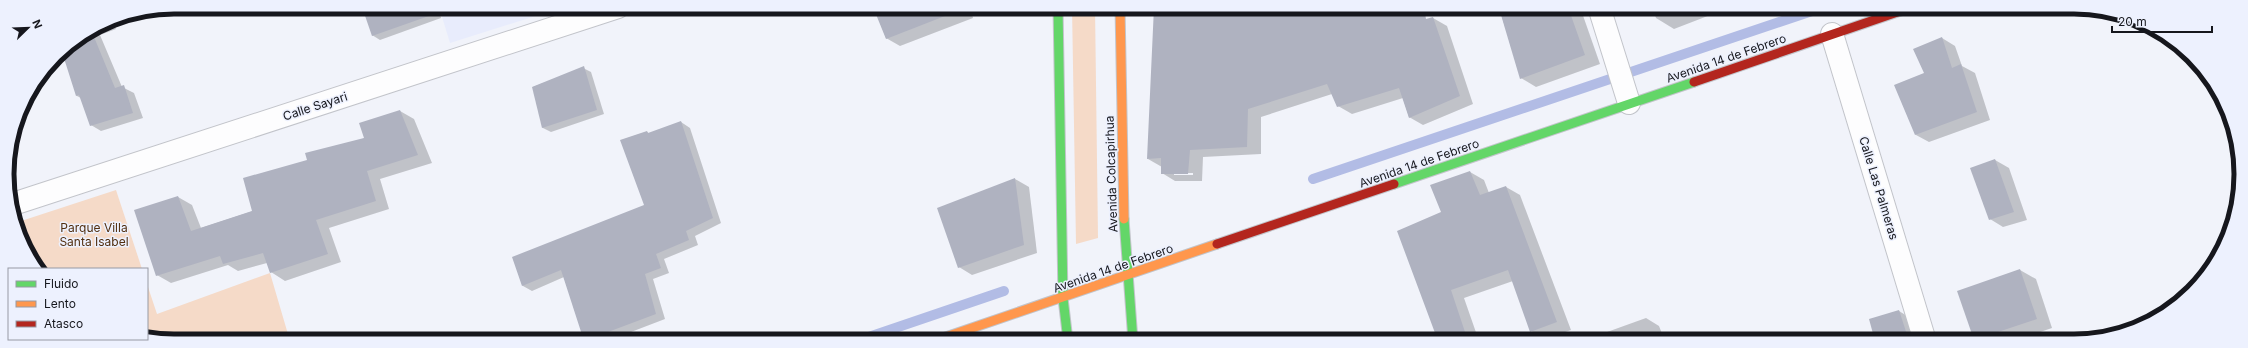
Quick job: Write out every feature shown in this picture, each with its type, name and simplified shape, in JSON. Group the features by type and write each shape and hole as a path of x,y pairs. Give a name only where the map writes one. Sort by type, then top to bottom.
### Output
{"street":[{"name":"Calle Sayari","path":"17,203 597,14"},
{"path":"1058,14 1063,298 1067,334"},
{"name":"Avenida Colcapirhua","path":"1120,14 1121,138 1127,276 1132,334"},
{"path":"1601,14 1629,103"},
{"name":"Avenida 14 de Febrero","path":"955,334 1891,14"},
{"name":"Calle Las Palmeras","path":"1832,34 1923,334"}],"shaded area":[{"path":"441,14 542,14 450,43"}],"green space":[{"path":"1072,14 1095,14 1098,238 1076,244"},
{"name":"Parque Villa Santa Isabel","path":"116,190 142,268 45,268 35,254 21,221"},
{"path":"270,273 288,334 164,334 148,332 148,287 157,314"}],"building":[{"path":"364,14 434,14 372,36"},
{"path":"876,14 950,14 886,39"},
{"path":"1154,14 1425,14 1426,19 1433,17 1460,96 1409,118 1399,88 1337,107 1327,84 1248,109 1247,147 1190,150 1188,174 1161,174 1161,158 1147,159"},
{"path":"1570,14 1585,55 1520,79 1501,15"},
{"path":"93,35 115,88 124,85 133,113 90,126 79,95 76,96 64,58"},
{"path":"1942,37 1952,68 1961,64 1977,112 1915,135 1894,85 1924,73 1913,49"},
{"path":"584,66 597,110 542,128 532,87"},
{"path":"400,110 418,155 367,171 376,201 316,220 328,254 270,273 263,253 223,264 220,256 156,276 134,210 178,196 191,231 252,211 243,178 307,160 305,153 364,138 359,123"},
{"path":"681,121 713,218 686,231 689,240 656,254 661,268 645,274 656,314 603,334 582,334 561,270 522,286 512,257 644,205 620,140 647,131 648,133"},
{"path":"1995,159 2014,212 1989,220 1970,168"},
{"path":"1470,171 1480,195 1506,186 1557,322 1530,332 1508,270 1451,290 1466,334 1435,334 1397,231 1441,212 1430,185"},
{"path":"1015,178 1024,245 958,268 937,208"},
{"path":"2020,269 2037,319 1992,334 1972,334 1957,291"},
{"path":"1899,310 1907,334 1873,334 1869,319"}],"waterway":[{"path":"1313,179 1803,14"},
{"path":"878,334 1004,291"}],"traffic: fast":[{"path":"1058,14 1063,298 1067,334"},
{"path":"1394,184 1694,82"},
{"path":"1124,219 1132,334"}],"traffic: slow":[{"path":"1120,14 1124,219"},
{"path":"954,334 1217,244"}],"traffic: jam":[{"path":"1694,82 1892,14"},
{"path":"1217,244 1394,184"}]}
